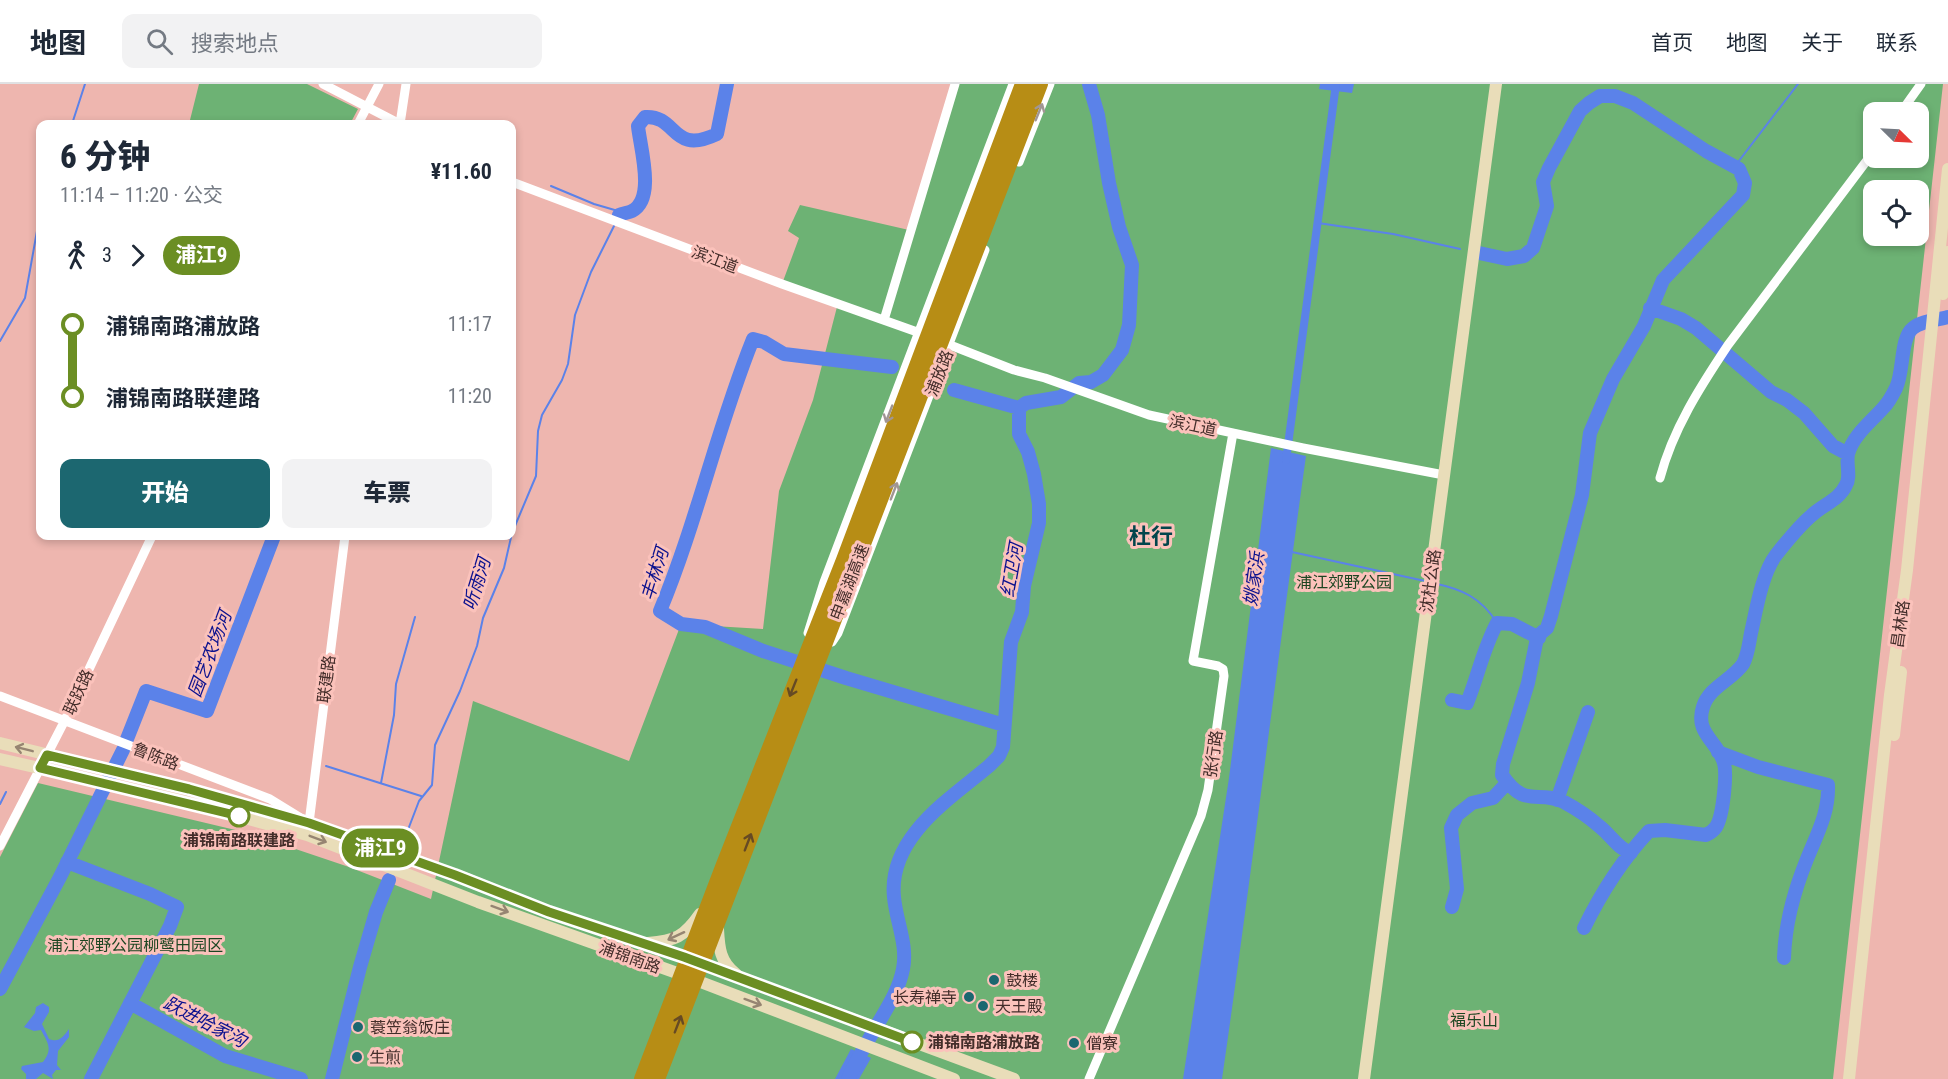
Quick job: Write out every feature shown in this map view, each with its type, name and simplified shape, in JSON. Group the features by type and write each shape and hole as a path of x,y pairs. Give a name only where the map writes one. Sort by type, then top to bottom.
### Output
{"highway":[{"name":"申嘉湖高速","path":"642,1079 840,571 1023,84"},
{"name":"申嘉湖高速","path":"657,1079 1040,84"}],"street":[{"path":"323,84 392,120"},
{"path":"360,120 379,84"},
{"path":"401,120 406,84"},
{"path":"884,320 955,84"},
{"name":"浦放路","path":"804,656 811,622 824,582 1013,84"},
{"name":"浦放路","path":"822,660 838,633 950,345 1005,195 1050,84"},
{"name":"沈杜公路","path":"1364,1079 1496,84"},
{"path":"1908,102 1921,84"},
{"path":"1660,478 1682,418 1705,378 1863,166"},
{"name":"昌林路","path":"1849,1079 1890,695 1937,309 1948,169"},
{"name":"滨江道","path":"516,184 920,333"},
{"name":"昌林路","path":"1937,309 1948,252"},
{"name":"昌林路","path":"1855,1079 1934,333"},
{"name":"滨江道","path":"950,345 994,363 1149,415 1233,434 1444,475"},
{"name":"张行路","path":"1089,1079 1201,816 1208,790 1224,669 1193,660 1233,434"},
{"name":"联跃路","path":"0,846 64,722 150,540"},
{"name":"联建路","path":"309,823 344,540"},
{"name":"鲁陈路","path":"0,696 270,799 309,823"},
{"name":"浦锦南路","path":"0,743 189,789 309,823 1014,1079"},
{"name":"浦锦南路","path":"0,759 94,780 307,835 478,902 788,1015 954,1079"},
{"path":"639,942 677,938 691,927 703,910"},
{"path":"718,929 721,957 730,970 741,979"}],"green space":[{"path":"199,84 307,84 358,109 352,120 190,120"},
{"name":"浦江郊野公园","path":"956,84 1943,84 1929,211 1929,180 1863,180 1863,246 1925,246 1833,1079 0,1079 0,857 38,783 248,833 349,867 431,899 473,701 629,761 681,624 763,629 779,491 813,400 838,303 782,284 799,238 788,231 800,205 909,230"}],"water":[{"path":"1320,84 1354,84 1352,93 1319,89"},
{"path":"1271,448 1306,456 1233,1001 1222,1079 1183,1079 1229,778"},
{"path":"43,1003 49,1007 49,1012 42,1024 49,1039 58,1040 69,1029 69,1037 58,1051 57,1065 61,1070 56,1070 52,1075 53,1079 43,1073 36,1079 26,1079 26,1074 21,1069 22,1066 43,1062 49,1050 41,1030 34,1031 24,1027 35,1013 36,1007"},
{"path":"851,1049 871,1058 859,1079 835,1079"}],"waterway":[{"path":"73,120 85,84"},
{"name":"听雨河","path":"619,215 632,211 639,205 643,196 645,172 638,126 645,117 656,118 683,138 691,140 702,140 717,134 727,84"},
{"name":"红卫河","path":"848,1079 892,999 903,969 903,942 894,897 895,875 901,856 911,838 925,821 989,766 999,756 1003,747 1011,642 1022,612 1024,586 1039,523 1039,504 1034,474 1028,452 1019,434 1019,408 1026,403 1061,397 1079,383 1091,382 1103,375 1122,350 1129,325 1132,265 1119,227 1098,115 1089,84"},
{"name":"姚家浜","path":"1286,460 1336,84"},
{"path":"1735,166 1798,84"},
{"path":"1479,253 1507,259 1524,256 1533,248 1547,206 1543,182 1549,168 1580,111 1600,96 1615,96 1633,103 1706,151 1739,169 1745,183 1743,195 1663,280 1644,326 1613,379 1590,433 1582,495 1551,616 1547,628 1540,634 1536,643 1528,683 1503,764 1502,775 1518,792 1532,797 1546,797 1564,802 1591,819 1622,848 1631,853"},
{"path":"551,186 594,204 625,213"},
{"path":"1318,223 1393,234 1460,249"},
{"name":"听雨河","path":"516,524 536,476 538,431 542,415 562,380 568,364 575,315 591,272 614,226"},
{"path":"0,341 25,298 36,237"},
{"path":"1650,308 1681,319 1696,328 1771,392 1787,400 1804,413 1833,446 1848,454"},
{"path":"1584,928 1613,877 1649,831 1665,830 1706,835 1716,827 1723,804 1724,766 1720,753 1707,735 1702,723 1701,716 1706,700 1715,689 1738,670 1745,660 1763,582 1776,555 1802,524 1835,498 1846,485 1850,447 1858,434 1891,398 1898,381 1909,333 1920,324 1948,317"},
{"name":"丰林河","path":"892,367 784,354 764,342 753,339 660,611 681,624 705,627 763,651 1004,725"},
{"name":"丰林河","path":"954,390 1019,408"},
{"name":"园艺农场河","path":"127,739 146,691 207,711 272,540"},
{"name":"听雨河","path":"401,848 419,801 432,785 435,745 460,691 477,646 483,618 504,568 510,540"},
{"path":"1292,552 1425,581"},
{"path":"1433,583 1461,591 1477,600 1497,623"},
{"path":"381,783 394,715 396,684 415,617"},
{"path":"1452,700 1467,703 1497,623 1512,624 1539,638"},
{"path":"1557,800 1588,712"},
{"name":"园艺农场河","path":"0,989 60,877 123,750"},
{"path":"1718,752 1758,767 1828,785 1827,805 1794,895 1786,933 1784,958"},
{"path":"326,766 421,796"},
{"path":"1452,907 1457,889 1451,828 1457,815 1472,803 1493,798 1507,783"},
{"path":"0,804 6,792"},
{"path":"67,862 150,894 177,907 170,926 91,1079"},
{"name":"听雨河","path":"332,1079 360,967 376,912 389,880"},
{"name":"跃进哈家沟","path":"130,1003 225,1056 301,1079"}],"bus line":[{"name":"浦江9","path":"239,816 40,768 47,755 189,789 309,823 455,875 549,912 684,957 912,1042"}],"place":[{"name":"浦锦南路联建路","path":"239,816"},
{"name":"鼓楼","path":"994,980"},
{"name":"长寿禅寺","path":"969,997"},
{"name":"天王殿","path":"983,1006"},
{"name":"蓑笠翁饭庄","path":"358,1027"},
{"name":"浦锦南路浦放路","path":"912,1042"},
{"name":"僧寮","path":"1074,1043"},
{"name":"生煎","path":"357,1057"}],"district":[{"name":"杜行","path":"1151,536"}],"park label":[{"name":"浦江郊野公园柳鹭田园区","path":"135,945"},
{"name":"福乐山","path":"1474,1020"}]}
